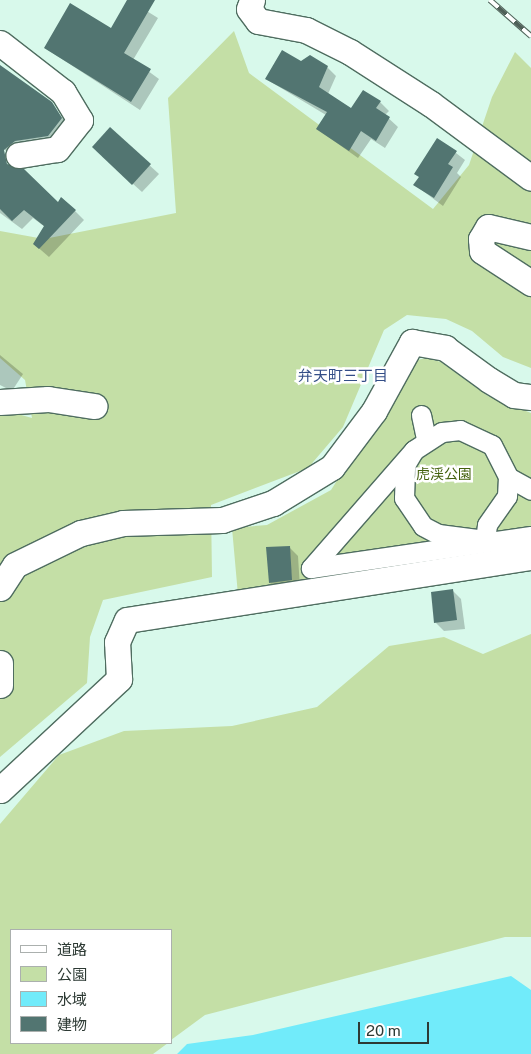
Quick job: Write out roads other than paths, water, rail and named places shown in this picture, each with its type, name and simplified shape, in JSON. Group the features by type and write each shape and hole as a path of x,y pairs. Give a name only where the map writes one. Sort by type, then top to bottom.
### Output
{"street":[{"path":"252,0 249,9 258,21 306,30 350,52 431,104 531,178"},
{"path":"0,43 63,92 80,120 57,149 18,155"},
{"path":"531,237 488,228 481,239 482,251 531,283"},
{"path":"0,588 15,565 81,533 123,523 222,520 272,503 332,467 374,411 412,342 445,348 489,380 514,395 531,398"},
{"path":"0,402 48,400 94,406"},
{"path":"421,415 420,444 402,481 411,514 438,534 475,550"},
{"path":"311,568 420,444 460,430 477,435 492,445 508,477 507,496 487,525 475,550"},
{"path":"508,477 531,490"},
{"path":"0,790 119,679 117,642 127,620 302,593 531,536"},
{"path":"302,593 301,568 475,550 531,557"},
{"path":"0,663 0,685"}],"water":[{"path":"511,976 531,990 531,1054 177,1054 187,1044 253,1035"}],"railway":[{"path":"490,0 531,36"}],"district":[{"name":"弁天町三丁目","path":"343,376"}],"park label":[{"name":"虎渓公園","path":"444,474"}]}
